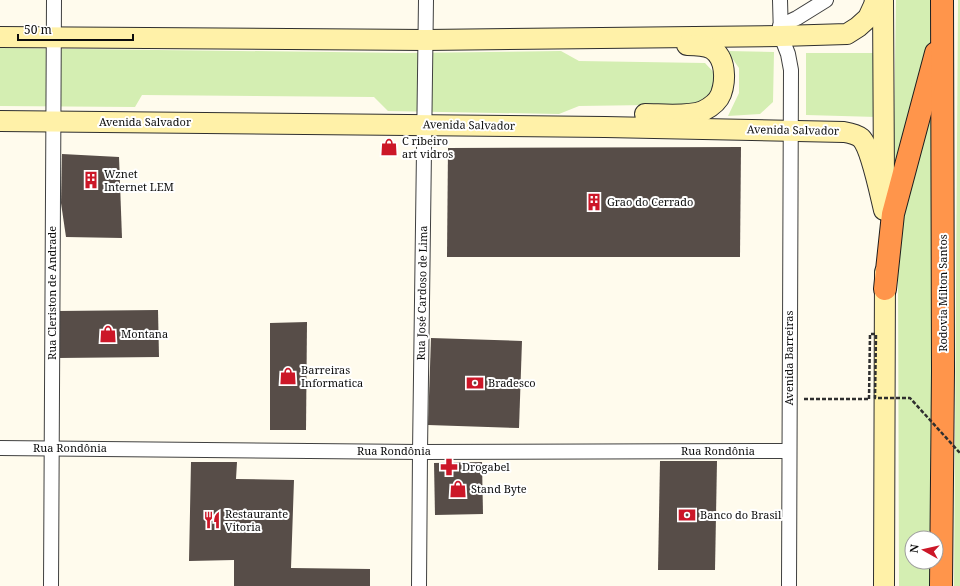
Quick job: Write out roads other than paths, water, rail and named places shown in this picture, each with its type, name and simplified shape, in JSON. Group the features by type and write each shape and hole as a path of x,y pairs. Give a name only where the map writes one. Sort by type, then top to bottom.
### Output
{"highway":[{"name":"Rodovia Milton Santos","path":"941,586 943,378 942,0"},
{"path":"885,289 892,214 942,28"}],"main road":[{"path":"0,37 426,40 616,38 780,31 846,34 858,27 868,18 875,0"},
{"path":"883,0 885,289 884,586"},
{"path":"605,126 614,118 627,114 688,114 702,112 713,105 720,95 723,83 724,71 721,59 713,49 706,46 639,45 628,43 616,38"},
{"name":"Avenida Salvador","path":"0,122 605,126 844,132 855,134 862,139 868,151 884,210"}],"street":[{"name":"Rua Cleriston de Andrade","path":"51,586 54,0"},
{"name":"Rua José Cardoso de Lima","path":"419,586 426,0"},
{"path":"780,0 780,31"},
{"path":"780,31 797,18 826,0"},
{"name":"Avenida Barreiras","path":"780,31 788,54 791,70 788,450 789,586"},
{"name":"Rua Rondônia","path":"0,448 420,452 788,450"}],"place":[{"name":"C ribeiro art vidros","path":"389,147"},
{"name":"Wznet Internet LEM","path":"91,180"},
{"name":"Grao do Cerrado","path":"594,202"},
{"name":"Montana","path":"108,334"},
{"name":"Barreiras Informatica","path":"288,376"},
{"name":"Bradesco","path":"475,383"},
{"name":"Drogabel","path":"449,467"},
{"name":"Stand Byte","path":"458,489"},
{"name":"Banco do Brasil","path":"687,515"},
{"name":"Restaurante Vitoria","path":"212,520"}]}
